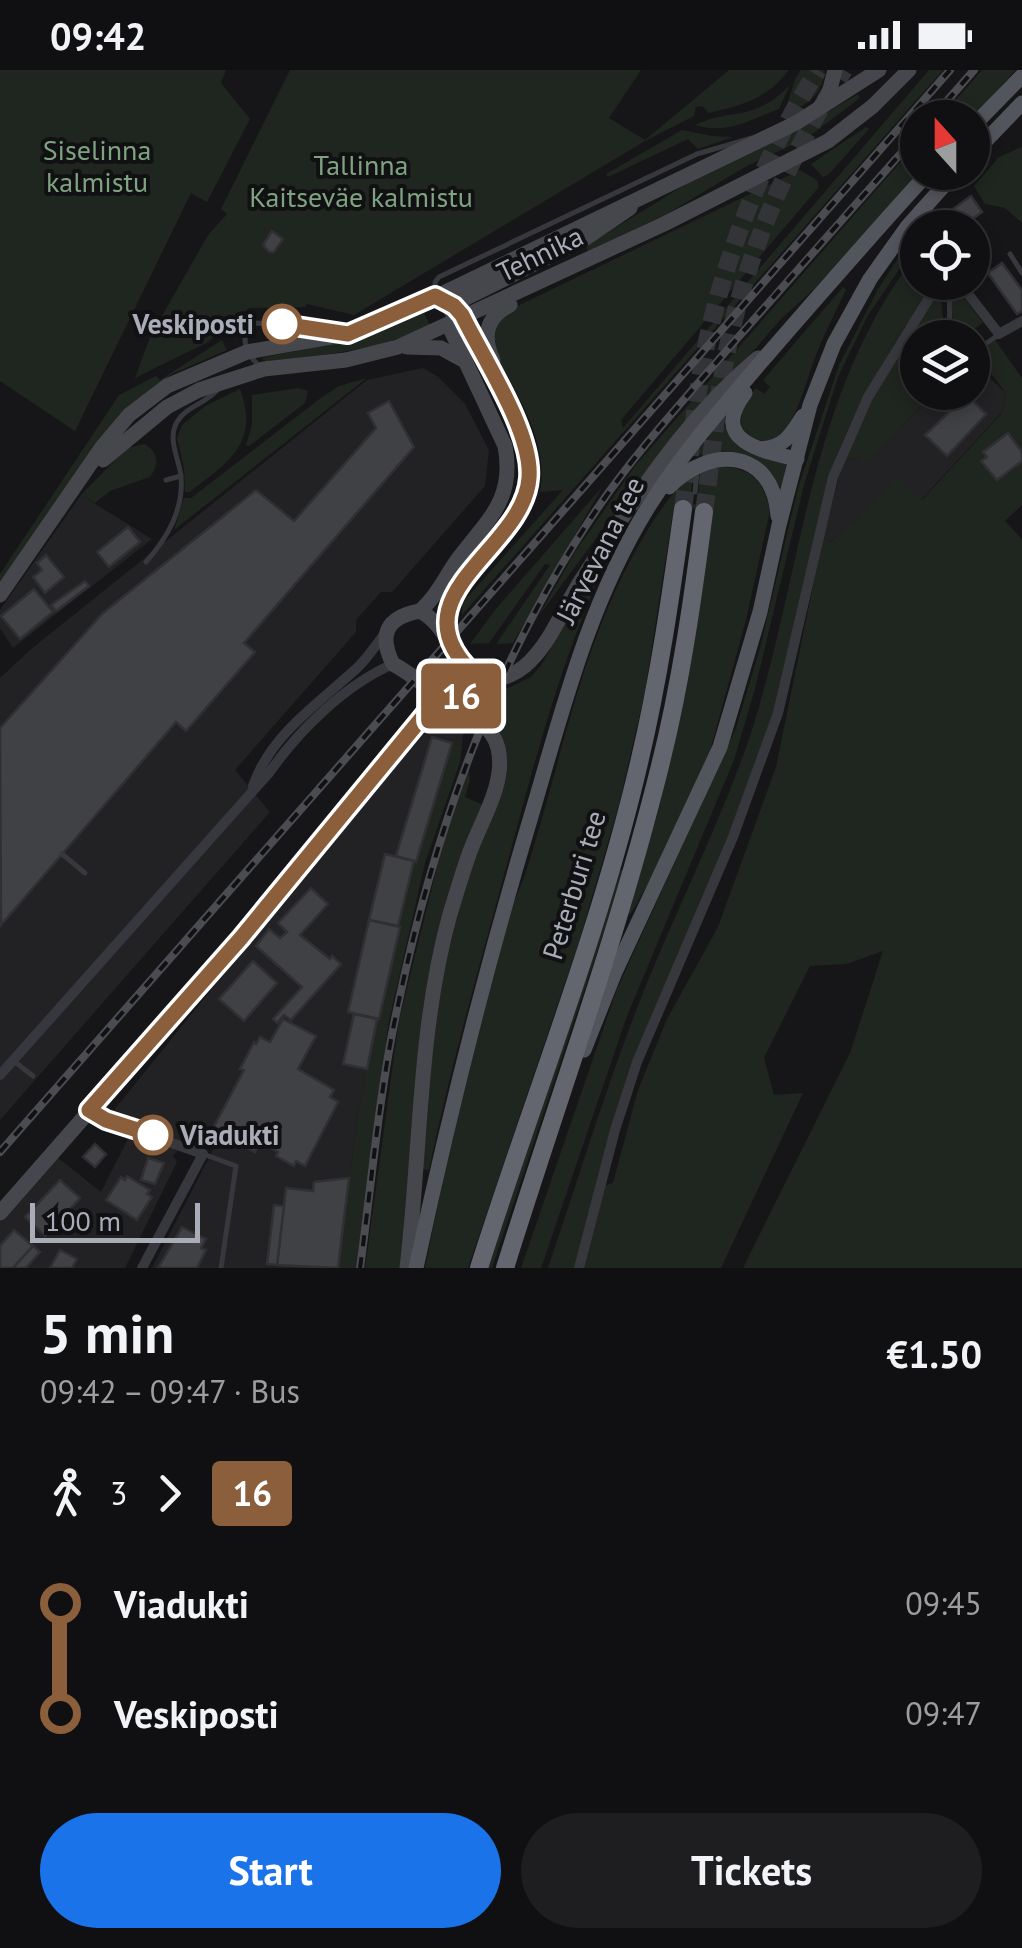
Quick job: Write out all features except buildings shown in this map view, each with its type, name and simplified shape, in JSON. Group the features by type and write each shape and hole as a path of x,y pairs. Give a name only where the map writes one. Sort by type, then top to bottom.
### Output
{"highway":[{"name":"Peterburi tee","path":"478,1268 593,926 629,801 662,651 684,509"},
{"name":"Peterburi tee","path":"550,1137 661,764 684,651 704,512"},
{"path":"507,1265 550,1137"}],"main road":[{"path":"990,109 1022,76"},
{"path":"990,136 1022,103"},
{"name":"Järvevana tee","path":"416,1268 458,1074 573,670 596,608 646,512 695,441 913,190"},
{"path":"927,210 942,190"},
{"path":"550,1137 614,972 720,748 760,612 810,405 834,344 853,309 900,246"},
{"path":"781,340 732,416 737,435 757,449 797,458"},
{"path":"757,449 780,446 790,438 810,405"},
{"path":"646,512 680,477 698,465 731,458 756,468 772,488 778,525"}],"street":[{"path":"818,110 829,93 835,70"},
{"path":"854,120 874,91 876,71 898,74 909,70"},
{"name":"Tehnika","path":"459,312 539,282 828,141 909,70"},
{"name":"Tehnika","path":"0,596 102,447 129,415 166,386 247,352 348,334 435,296 774,133 818,110 876,71"},
{"path":"253,787 260,765 287,730 361,665 393,621 420,611 433,599 496,513 508,482 505,446 448,326 459,312 586,238 666,183"},
{"path":"494,378 495,363 486,344 490,322 503,308 532,294 539,282"},
{"path":"435,296 459,312 530,458 529,482 518,514 458,585 448,638"},
{"path":"579,1268 614,1130 637,1062 733,836 778,712 833,478 868,398 928,300"},
{"path":"972,300 998,334 1022,321"},
{"name":"Tehnika","path":"73,492 117,446 167,407 225,380 264,369 346,360 398,348 448,326"},
{"path":"420,611 435,619 461,662 476,676 500,679 521,670 537,654 605,543 699,413 781,340"},
{"path":"398,348 441,348 467,365"},
{"path":"387,630 384,640 393,664 487,728 497,742 501,762 497,784 458,885 432,996 407,1268"},
{"path":"0,1074 269,773 290,742 369,676 393,664"},
{"path":"0,1213 444,699 471,690 476,676"},
{"path":"89,1110 106,1120 203,1154 142,1268"}],"lane":[{"path":"435,296 439,276 488,252 697,154 774,133"},
{"path":"1010,254 1022,272"},
{"path":"264,369 247,352 244,340 246,332 258,322 348,334"},
{"path":"990,340 998,334"},
{"path":"146,562 171,529 180,495 174,428 178,418 213,396 225,380"},
{"path":"695,492 698,465"},
{"path":"166,480 180,476"},
{"path":"62,854 85,873"},
{"path":"13,1060 33,1076"},
{"path":"203,1154 236,1166 221,1268"}],"shaded area":[{"path":"423,368 437,376 465,404 489,450 485,486 392,592 381,592 356,620 356,632 235,770 270,812 0,1120 0,678 367,380"},
{"path":"990,378 1006,393 1002,412 921,500 851,527 848,524 830,543 823,537 843,461 858,457 870,461 917,410 990,410"},
{"path":"81,495 152,539 13,648 0,628 0,610"},
{"path":"448,710 464,722 462,746 452,743 398,926 359,1107 338,1268 152,1268 216,1144 196,1128 173,1156 177,1162 125,1268 0,1268 0,1213 52,1153 101,1192 133,1129 106,1120 432,716"}],"green space":[{"name":"Siselinna kalmistu","path":"0,70 226,70 221,83 250,119 207,202 191,193 75,431 0,381"},
{"name":"Tallinna Kaitseväe kalmistu","path":"290,70 641,70 609,118 645,140 729,70 789,70 772,88 743,104 709,113 702,106 696,107 694,116 645,141 354,315 307,304 249,308 208,342 135,378 150,337 208,235 227,214 221,209"},
{"path":"801,70 825,70 821,87 806,103 784,115 795,79"},
{"path":"929,70 943,70 917,100 903,100"},
{"path":"982,70 1016,70 988,100 956,100"},
{"path":"790,85 779,109 728,127 695,125 765,105"},
{"path":"858,94 860,98 807,138 745,167 667,214 588,251 586,246 699,176 796,131"},
{"path":"900,104 900,119 462,615 462,603 563,490 540,492 542,473 535,435 492,348 491,332 509,310 800,170 817,180 819,187 621,420 623,428"},
{"path":"866,127 869,129 829,174 823,177 811,164"},
{"path":"682,130 733,137 698,149 688,139 608,177 606,174"},
{"path":"1022,147 1022,222 1005,208 985,204 976,190 990,190 990,167 999,157"},
{"path":"900,162 900,190 904,190 814,289 780,320 620,506 538,617 575,552 635,466"},
{"path":"900,255 900,268 868,315 838,377 804,485 734,760 627,1016 541,1268 521,1268 617,989 736,728 760,648 798,488 839,365"},
{"path":"900,279 900,300 924,300 910,320 900,320 900,336 851,424 830,476 771,723 742,804 635,1057 597,1188 613,1183 638,1090 667,1019 718,927 776,767 823,537 830,543 848,524 851,526 896,476 922,500 1002,413 1006,393 990,372 990,344 995,340 1022,378 1022,505 1005,521 1022,539 1022,1268 743,1268 850,1053 883,951 846,964 810,966 764,1058 774,1095 803,1093 721,1268 548,1268 627,1036 752,730 831,422 881,307"},
{"path":"843,287 846,290 819,346 791,421 770,441 757,439 741,427 742,404 756,388 764,394 770,387 763,380"},
{"path":"933,300 941,300 943,320 920,320"},
{"path":"951,300 966,300 981,320 953,320"},
{"path":"423,311 431,327 391,341 309,357 267,362 261,358 352,340"},
{"path":"222,340 227,350 172,374 117,418 0,583 0,574 119,395 156,376 160,380"},
{"path":"900,351 900,410 917,410 870,461 858,457 843,461 876,388"},
{"path":"367,378 174,530 184,498 191,498 322,397 339,386"},
{"path":"298,388 308,391 305,403 246,445 252,425 252,395"},
{"path":"240,389 246,424 243,438 217,471 185,492 177,438 182,425 205,406"},
{"path":"721,420 742,448 787,464 781,488 743,456 723,451 695,455"},
{"path":"145,444 156,459 150,477 110,491 95,503 81,495 127,448"},
{"path":"713,466 752,475 763,489 770,511 746,620 710,751 652,877 630,915 659,809 684,692 711,511 674,506 645,691 619,805 578,945 468,1268 425,1268 482,1011 586,665 616,589 654,520 694,473 689,503 697,505 701,470"},
{"path":"603,486 513,643 496,644 550,565 545,564 489,643 470,644 495,610"},
{"path":"600,561 605,564 561,676 527,790 455,1056 429,1170 422,1169 436,1020 448,946 468,873 503,780 501,742 491,722 506,689 531,677 542,664"},
{"path":"452,743 462,746 460,762 425,863 389,1021 356,1268 338,1268 359,1107 377,1019 414,861"},
{"path":"469,768 465,797 483,805 455,879 401,1268 365,1268 399,1020 447,827"},
{"path":"619,869 624,871 492,1268 486,1268"}],"tunnel":[{"path":"683,509 700,379 717,300 760,179 818,70"},
{"path":"704,512 721,385 742,289 786,175 844,70"}],"railway":[{"path":"0,1152 950,70"},
{"path":"948,100 974,70"},
{"path":"360,1268 386,1070 413,939 430,874 473,747 528,625 561,566 627,468 900,154"}],"bus line":[{"name":"16","path":"153,1135 106,1120 89,1110 241,938 439,697 450,702 471,690 476,676 461,662 448,638 452,602 458,585 518,514 529,482 530,458 520,431 454,306 435,296 348,334 282,324"}],"place":[{"name":"Veskiposti","path":"282,324"},
{"name":"Viadukti","path":"153,1135"}]}
